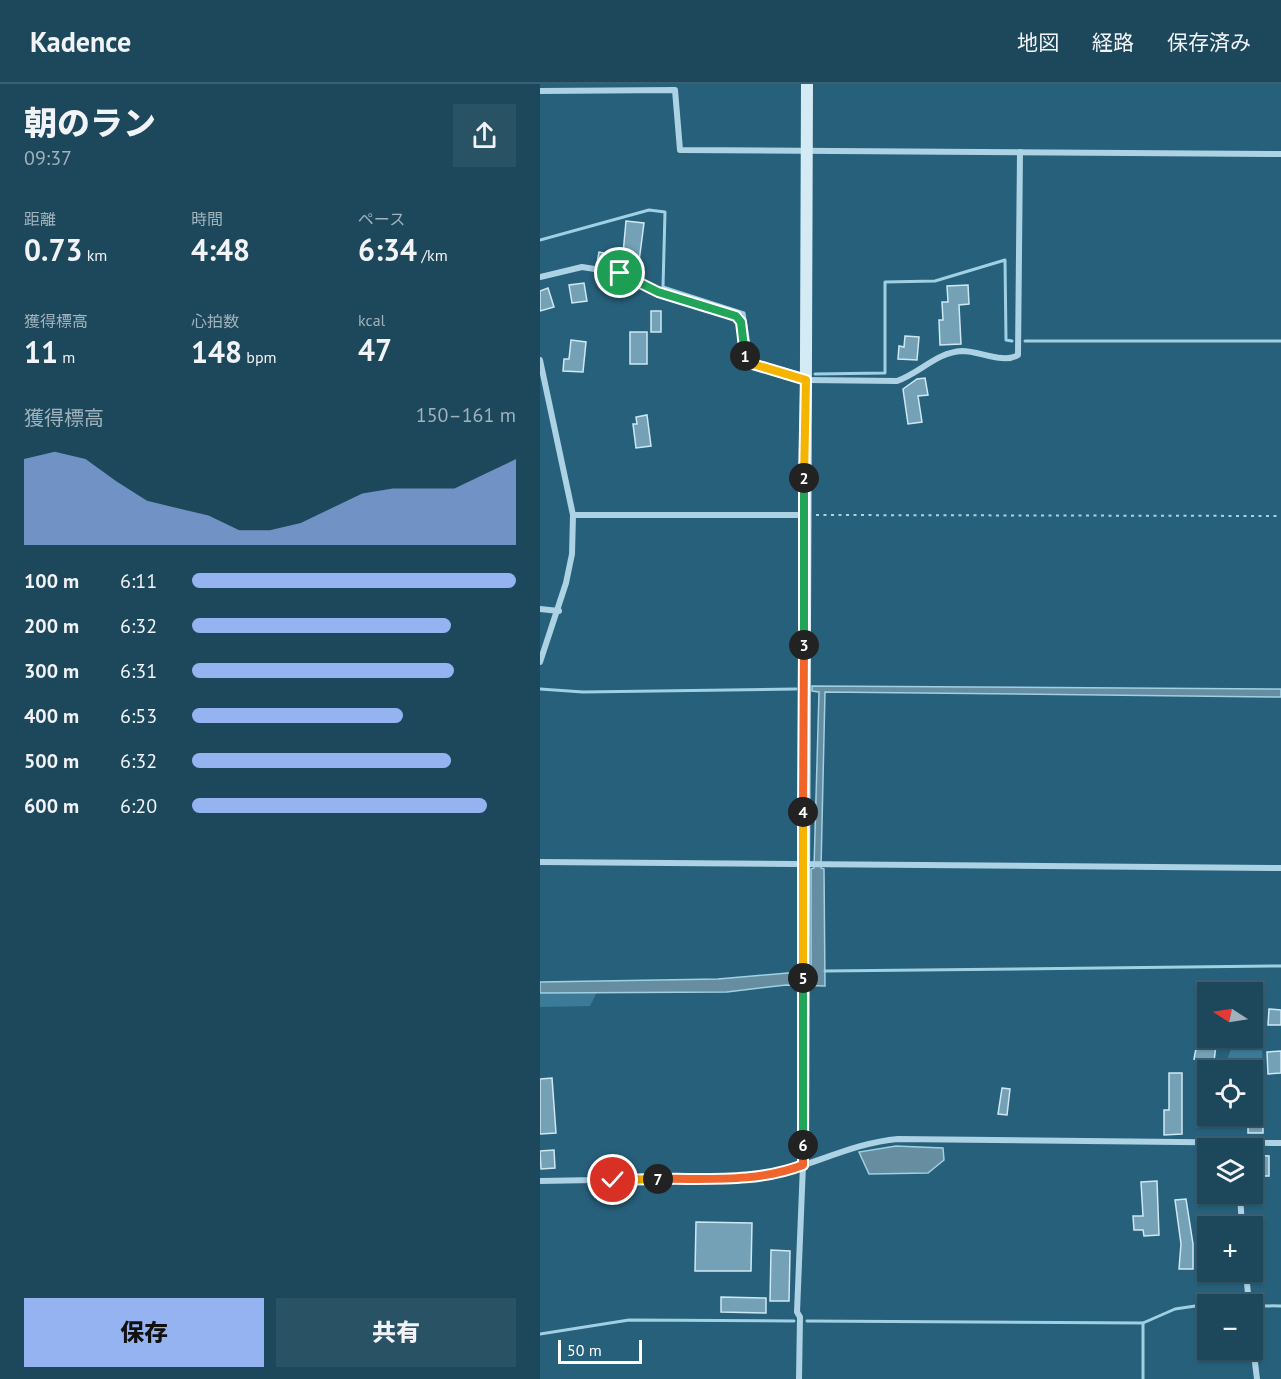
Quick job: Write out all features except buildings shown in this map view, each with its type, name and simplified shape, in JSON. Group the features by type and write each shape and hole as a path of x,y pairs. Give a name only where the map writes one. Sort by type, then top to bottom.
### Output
{"street":[{"path":"799,1379 800,1317 797,1312 803,1165 803,515 807,84"},
{"path":"540,91 675,90 680,150 1281,154"},
{"path":"540,277 582,267 620,273 658,292 736,316 741,322 746,362 806,380 887,382 908,377 949,353 963,351 995,357 1015,357 1018,355 1020,152"},
{"path":"540,360 573,515 572,554 558,611 540,662"},
{"path":"573,515 803,515"},
{"path":"540,609 558,611"},
{"path":"540,862 1281,868"},
{"path":"540,1181 760,1177 782,1173 879,1140 1197,1145"},
{"path":"1263,1144 1281,1143"},
{"path":"1255,1360 1257,1379"}],"path":[{"path":"803,515 1281,516"}],"shaded area":[{"path":"812,686 1281,689 1281,697 825,692 821,868 824,869 825,986 786,985 727,992 540,993 540,982 718,979 811,971 811,869 814,868 819,692 812,691"},
{"path":"597,992 590,1006 540,1007 540,993"},
{"path":"1231,1048 1262,1048 1262,1060 1227,1060"},
{"path":"896,1146 943,1148 944,1160 928,1173 869,1174 859,1152"}],"waterway":[{"path":"540,240 649,210 665,212 663,287 744,313 751,357 756,361 802,374"},
{"path":"815,374 885,373 885,282 935,281 1005,260 1006,340 1012,341"},
{"path":"1025,341 1281,341"},
{"path":"540,689 583,692 796,689"},
{"path":"825,971 1281,966"},
{"path":"807,1321 1143,1323 1175,1309 1202,1305 1281,1306"},
{"path":"540,1334 629,1320 794,1321"},
{"path":"1143,1323 1143,1379"}],"route":[{"path":"613,1180 760,1177 782,1173 803,1165 803,515 806,380 746,362 741,322 736,316 658,292 620,273"}]}
